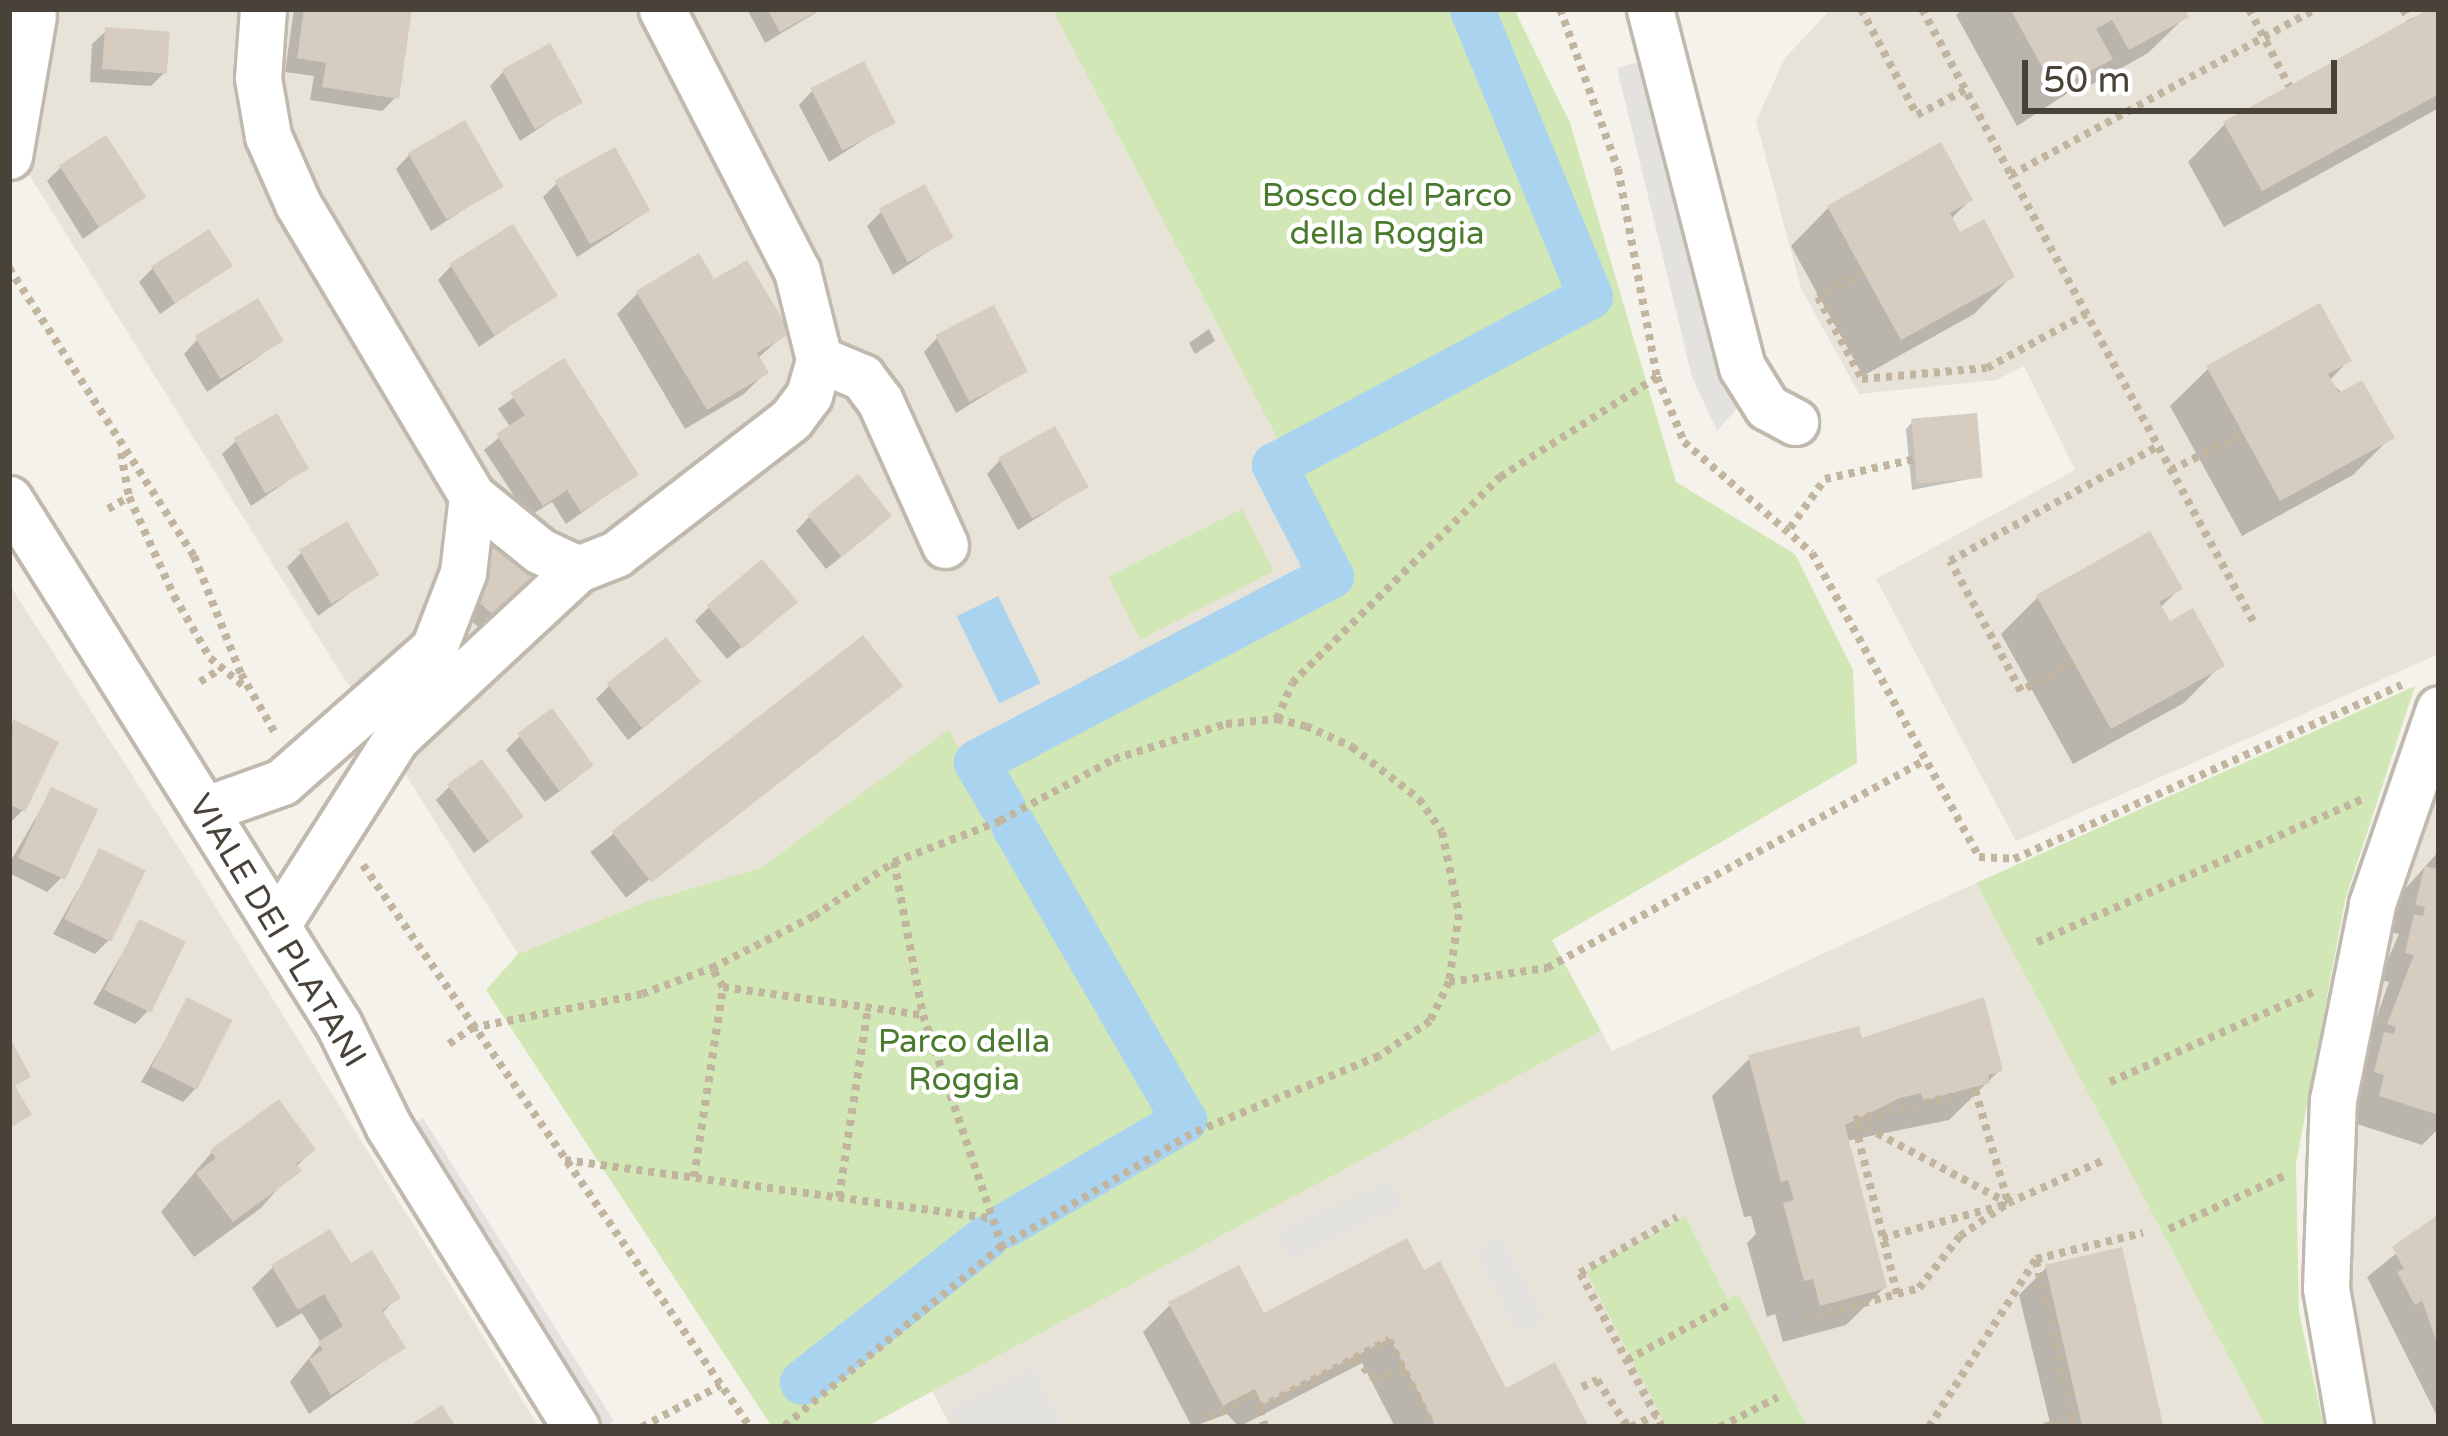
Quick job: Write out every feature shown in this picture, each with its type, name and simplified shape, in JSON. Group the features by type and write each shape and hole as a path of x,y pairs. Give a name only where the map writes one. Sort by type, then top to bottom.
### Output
{"street":[{"path":"263,9 258,78 268,136 298,204 472,496 540,550 578,569"},
{"path":"278,925 397,738 578,569 616,554 791,419 809,395 819,358 797,271 662,9"},
{"path":"1651,9 1742,367 1767,407 1796,422"},
{"path":"9,156 33,16"},
{"path":"819,358 862,377 880,400 945,545"},
{"path":"204,810 283,782 434,648 463,573 472,496"},
{"name":"VIALE DEI PLATANI","path":"9,499 352,1046 388,1127 576,1427"},
{"path":"2350,1427 2326,1288 2325,1173 2349,994 2406,802 2428,693"}],"path":[{"path":"1861,9 1916,115 1965,90"},
{"path":"1922,9 2253,621"},
{"path":"2248,9 2289,86"},
{"path":"2011,175 2315,9"},
{"path":"2403,9 2409,20"},
{"path":"9,268 121,452 194,556 248,690 279,739"},
{"path":"1864,273 1818,297 1862,379 1987,368 2086,314"},
{"path":"1277,719 1292,683 1331,640 1500,477 1657,377"},
{"path":"2171,470 2243,434"},
{"path":"2074,662 2020,691 1949,561 2158,446"},
{"path":"121,452 128,497 174,596 220,669 248,690"},
{"path":"1790,529 1825,479 1915,459"},
{"path":"108,509 128,497"},
{"path":"200,682 220,669"},
{"path":"1970,847 1992,861 2014,859 2428,693"},
{"path":"449,1044 472,1028 642,994 712,968 814,916 894,862 1000,821 1149,745 1277,719 1352,746 1393,773 1442,832 1459,914 1449,982 1438,1009 1412,1037 1191,1134 1002,1246 783,1427"},
{"path":"1449,982 1547,968 1922,762"},
{"path":"2037,942 2373,794 2406,802"},
{"path":"357,857 750,1427"},
{"path":"894,862 923,1015 988,1218 1002,1246"},
{"path":"694,1178 723,987 712,968"},
{"path":"723,987 923,1015"},
{"path":"2110,1082 2319,990 2349,994"},
{"path":"839,1197 868,1007"},
{"path":"1852,1119 1975,1089 2008,1204"},
{"path":"1852,1119 2008,1204"},
{"path":"1852,1119 1897,1294"},
{"path":"564,1160 988,1218"},
{"path":"1805,1319 1919,1288 1960,1236 2008,1204 2104,1160"},
{"path":"2169,1229 2296,1171 2325,1173"},
{"path":"1880,1238 2008,1204"},
{"path":"1662,1427 1580,1273 1677,1217"},
{"path":"1929,1427 2036,1259 2143,1233"},
{"path":"2036,1259 2074,1420 2043,1427"},
{"path":"1627,1360 1730,1304"},
{"path":"1259,1408 1389,1340 1433,1427"},
{"path":"1355,1359 1375,1379 1405,1371"},
{"path":"1582,1387 1597,1380 1629,1427 1656,1414"},
{"path":"642,1427 721,1385"},
{"path":"1209,1417 1252,1394 1265,1427"},
{"path":"1720,1427 1778,1396"}],"shaded area":[{"path":"9,9 1052,9 1351,579 975,785 949,730 761,868 645,902 518,954 404,772 416,760 345,680 28,173 32,126 9,119"},
{"path":"1831,9 2439,9 2439,654 2016,841 1876,579 2075,470 2024,366 1996,380 1859,394 1801,288 1756,121 1785,58"},
{"path":"1646,60 1740,405 1717,431 1692,377 1617,68"},
{"path":"9,584 179,848 539,1427 9,1427"},
{"path":"2439,742 2439,1427 2365,1427 2335,1189 2390,891"},
{"path":"1976,883 2266,1427 951,1427 932,1391 1601,1031 1612,1051"},
{"path":"423,1118 614,1421 603,1427 410,1126"},
{"path":"1391,1178 1404,1206 1290,1259 1277,1231"},
{"path":"1501,1236 1545,1322 1518,1335 1474,1250"},
{"path":"1033,1367 1064,1427 958,1427 949,1410"}],"green space":[{"path":"1052,9 1514,9 1570,123 1676,482 1795,554 1853,670 1857,763 1552,940 1601,1031 866,1427 772,1427 486,990 518,954 645,902 761,868 949,729 976,785 1351,579"},
{"path":"1242,509 1274,571 1140,639 1108,577"},
{"path":"2415,686 2345,900 2296,1164 2299,1312 2324,1427 2266,1427 1976,883"},
{"path":"1685,1216 1727,1299 1738,1294 1807,1427 1667,1427 1586,1271"}],"water":[{"path":"998,596 1041,683 999,703 957,616"}],"building":[{"path":"304,9 412,9 399,99 322,87 326,63 297,58"},
{"path":"767,9 821,9 780,32"},
{"path":"2010,9 2185,9 2189,17 2129,50 2112,20 2096,29 2113,59 2055,90"},
{"path":"2429,9 2439,9 2439,94 2262,191 2223,122"},
{"path":"105,27 170,32 167,73 102,69"},
{"path":"550,43 583,102 535,129 502,70"},
{"path":"864,61 896,123 842,151 811,88"},
{"path":"465,120 504,187 446,220 408,153"},
{"path":"106,135 146,197 99,228 59,165"},
{"path":"1941,142 1973,200 1950,213 1960,232 1984,219 2015,277 1901,340 1827,206"},
{"path":"615,147 650,211 590,244 555,180"},
{"path":"925,184 954,238 908,262 879,208"},
{"path":"513,224 558,296 494,336 449,264"},
{"path":"209,229 233,266 175,303 151,267"},
{"path":"699,253 714,279 747,260 791,333 757,353 769,373 707,410 636,291"},
{"path":"258,298 284,341 220,379 195,336"},
{"path":"2320,303 2352,361 2328,374 2339,393 2362,380 2395,438 2280,501 2206,366"},
{"path":"994,305 1028,372 969,402 935,335"},
{"path":"564,358 639,475 581,512 567,490 543,506 496,434 525,415 510,393"},
{"path":"277,413 309,468 266,493 234,438"},
{"path":"1977,413 1983,478 1917,484 1911,419"},
{"path":"1055,426 1089,487 1032,519 998,458"},
{"path":"858,474 892,516 841,557 807,515"},
{"path":"347,521 379,575 331,604 299,550"},
{"path":"498,531 549,584 511,630 468,593 473,560"},
{"path":"2150,531 2183,589 2159,602 2170,621 2193,608 2225,666 2111,729 2036,595"},
{"path":"762,559 798,602 743,648 707,605"},
{"path":"863,635 903,686 652,883 612,831"},
{"path":"666,637 701,682 642,728 607,683"},
{"path":"552,708 594,765 559,791 517,733"},
{"path":"13,719 59,742 25,812 9,804"},
{"path":"482,759 524,816 489,842 447,784"},
{"path":"51,787 98,809 65,880 18,858"},
{"path":"99,848 146,871 111,942 64,919"},
{"path":"2439,858 2439,1115 2379,1096 2384,1075 2374,1072 2384,1032 2394,1034 2396,1027 2387,1024 2414,955 2405,953 2414,914 2423,916 2425,907 2415,905 2425,866 2435,869"},
{"path":"139,919 186,942 151,1013 104,990"},
{"path":"187,997 232,1020 197,1090 152,1066"},
{"path":"1984,997 2003,1071 1988,1075 1990,1083 1923,1101 1921,1093 1900,1098 1845,1125 1887,1288 1820,1306 1813,1279 1804,1281 1783,1203 1794,1200 1788,1180 1781,1182 1748,1055 1859,1026 1862,1038"},
{"path":"9,1036 31,1077 15,1086 32,1115 9,1128"},
{"path":"279,1099 316,1150 296,1164 302,1171 233,1222 196,1173 216,1158 210,1150"},
{"path":"2439,1214 2439,1348 2422,1301 2415,1305 2397,1272 2404,1269 2392,1247"},
{"path":"330,1229 351,1263 372,1250 401,1298 382,1310 406,1348 331,1395 309,1359 323,1350 318,1342 343,1326 324,1294 298,1310 271,1265"},
{"path":"1407,1238 1424,1270 1440,1261 1506,1388 1555,1362 1589,1427 1436,1427 1390,1338 1262,1405 1255,1389 1223,1406 1168,1302 1239,1265 1264,1313"},
{"path":"2122,1247 2164,1427 2082,1427 2045,1265"},
{"path":"442,1405 456,1427 407,1427"}],"waterway":[{"path":"1003,808 976,762 1331,576 1274,465 1590,296 1472,9"},
{"path":"1005,1225 1184,1120 1013,825"},
{"path":"802,1382 986,1237"}],"park label":[{"name":"Bosco del Parco della Roggia","path":"1387,215"},
{"name":"Parco della Roggia","path":"964,1061"}]}
